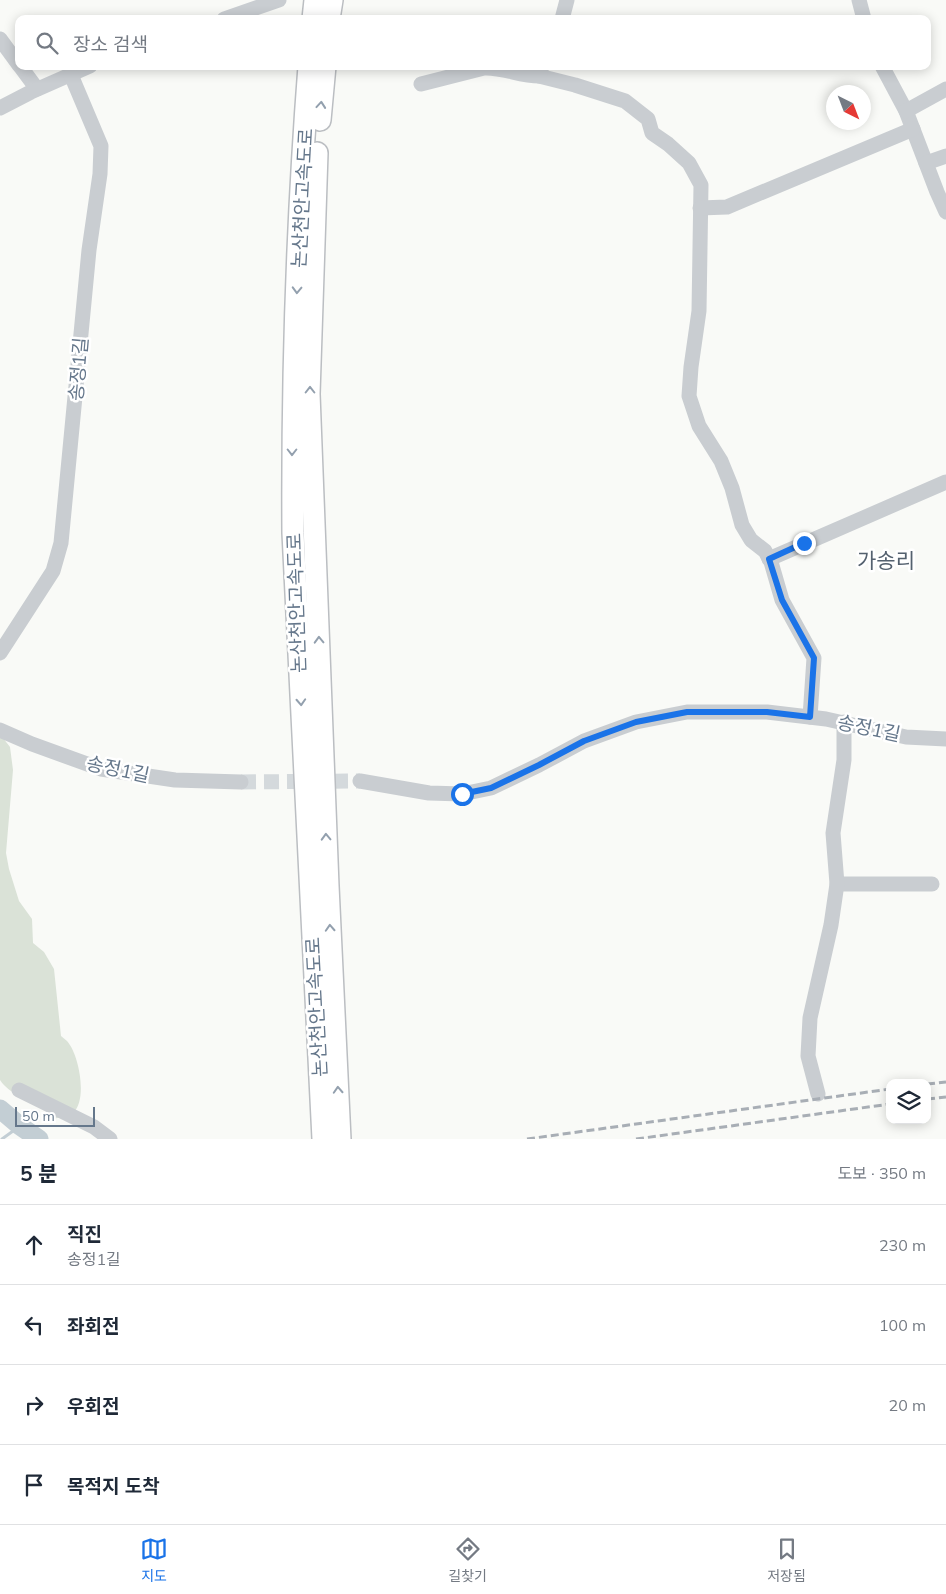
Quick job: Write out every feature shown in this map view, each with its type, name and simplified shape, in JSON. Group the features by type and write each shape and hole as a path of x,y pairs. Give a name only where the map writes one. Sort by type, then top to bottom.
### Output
{"highway":[{"path":"305,0 305,15"},
{"path":"313,15 315,0"},
{"path":"330,15 332,0"},
{"name":"논산천안고속도로","path":"308,70 300,188 292,456 293,533 296,613 340,1139"},
{"name":"논산천안고속도로","path":"323,1139 320,886 309,394 316,157 325,70"}],"street":[{"path":"236,15 279,0"},
{"path":"563,15 567,0"},
{"path":"860,0 863,15"},
{"path":"0,39 15,60"},
{"path":"22,70 37,90"},
{"path":"0,108 82,70"},
{"path":"421,84 476,70"},
{"path":"503,70 530,76 540,71 574,85 625,100 648,119 652,133 690,163 700,185 701,262 700,311 691,367 689,396 699,426 721,461 732,488 742,525 751,540 765,551 782,600 814,658 810,717"},
{"path":"884,70 906,111 946,212"},
{"name":"송정1길","path":"0,653 53,572 61,543 89,250 100,174 101,146 71,75"},
{"path":"906,111 945,91"},
{"path":"700,208 727,207 913,129"},
{"path":"926,163 946,156"},
{"path":"769,559 946,482"},
{"name":"송정1길","path":"360,781 429,793 462,794 491,788 584,741 636,722 687,712 767,712 844,722 906,737 946,739"},
{"path":"818,1094 808,1056 810,1018 831,925 837,884 834,833 844,760 844,722"},
{"name":"송정1길","path":"0,730 32,744 101,769 175,780 241,782"},
{"path":"837,884 932,884"},
{"path":"18,1090 94,1127 110,1139"}],"shaded area":[{"path":"0,737 10,747 13,770 6,853 9,869 19,901 32,919 33,943 44,952 54,969 61,1036 71,1047 80,1077 81,1088 78,1107 67,1116 54,1119 34,1102 8,1089 0,1080"}],"waterway":[{"path":"0,1109 39,1139"},
{"path":"2,1139 20,1126"}],"tunnel":[{"path":"241,782 360,781"}],"railway":[{"path":"931,1084 946,1082"},
{"path":"527,1139 886,1090"},
{"path":"931,1099 946,1097"},
{"path":"636,1139 886,1105"}],"district":[{"name":"가송리","path":"886,560"}],"route":[{"path":"462,794 491,788 584,741 636,722 687,712 767,712 810,717 814,658 782,600 769,559 804,543"}]}
